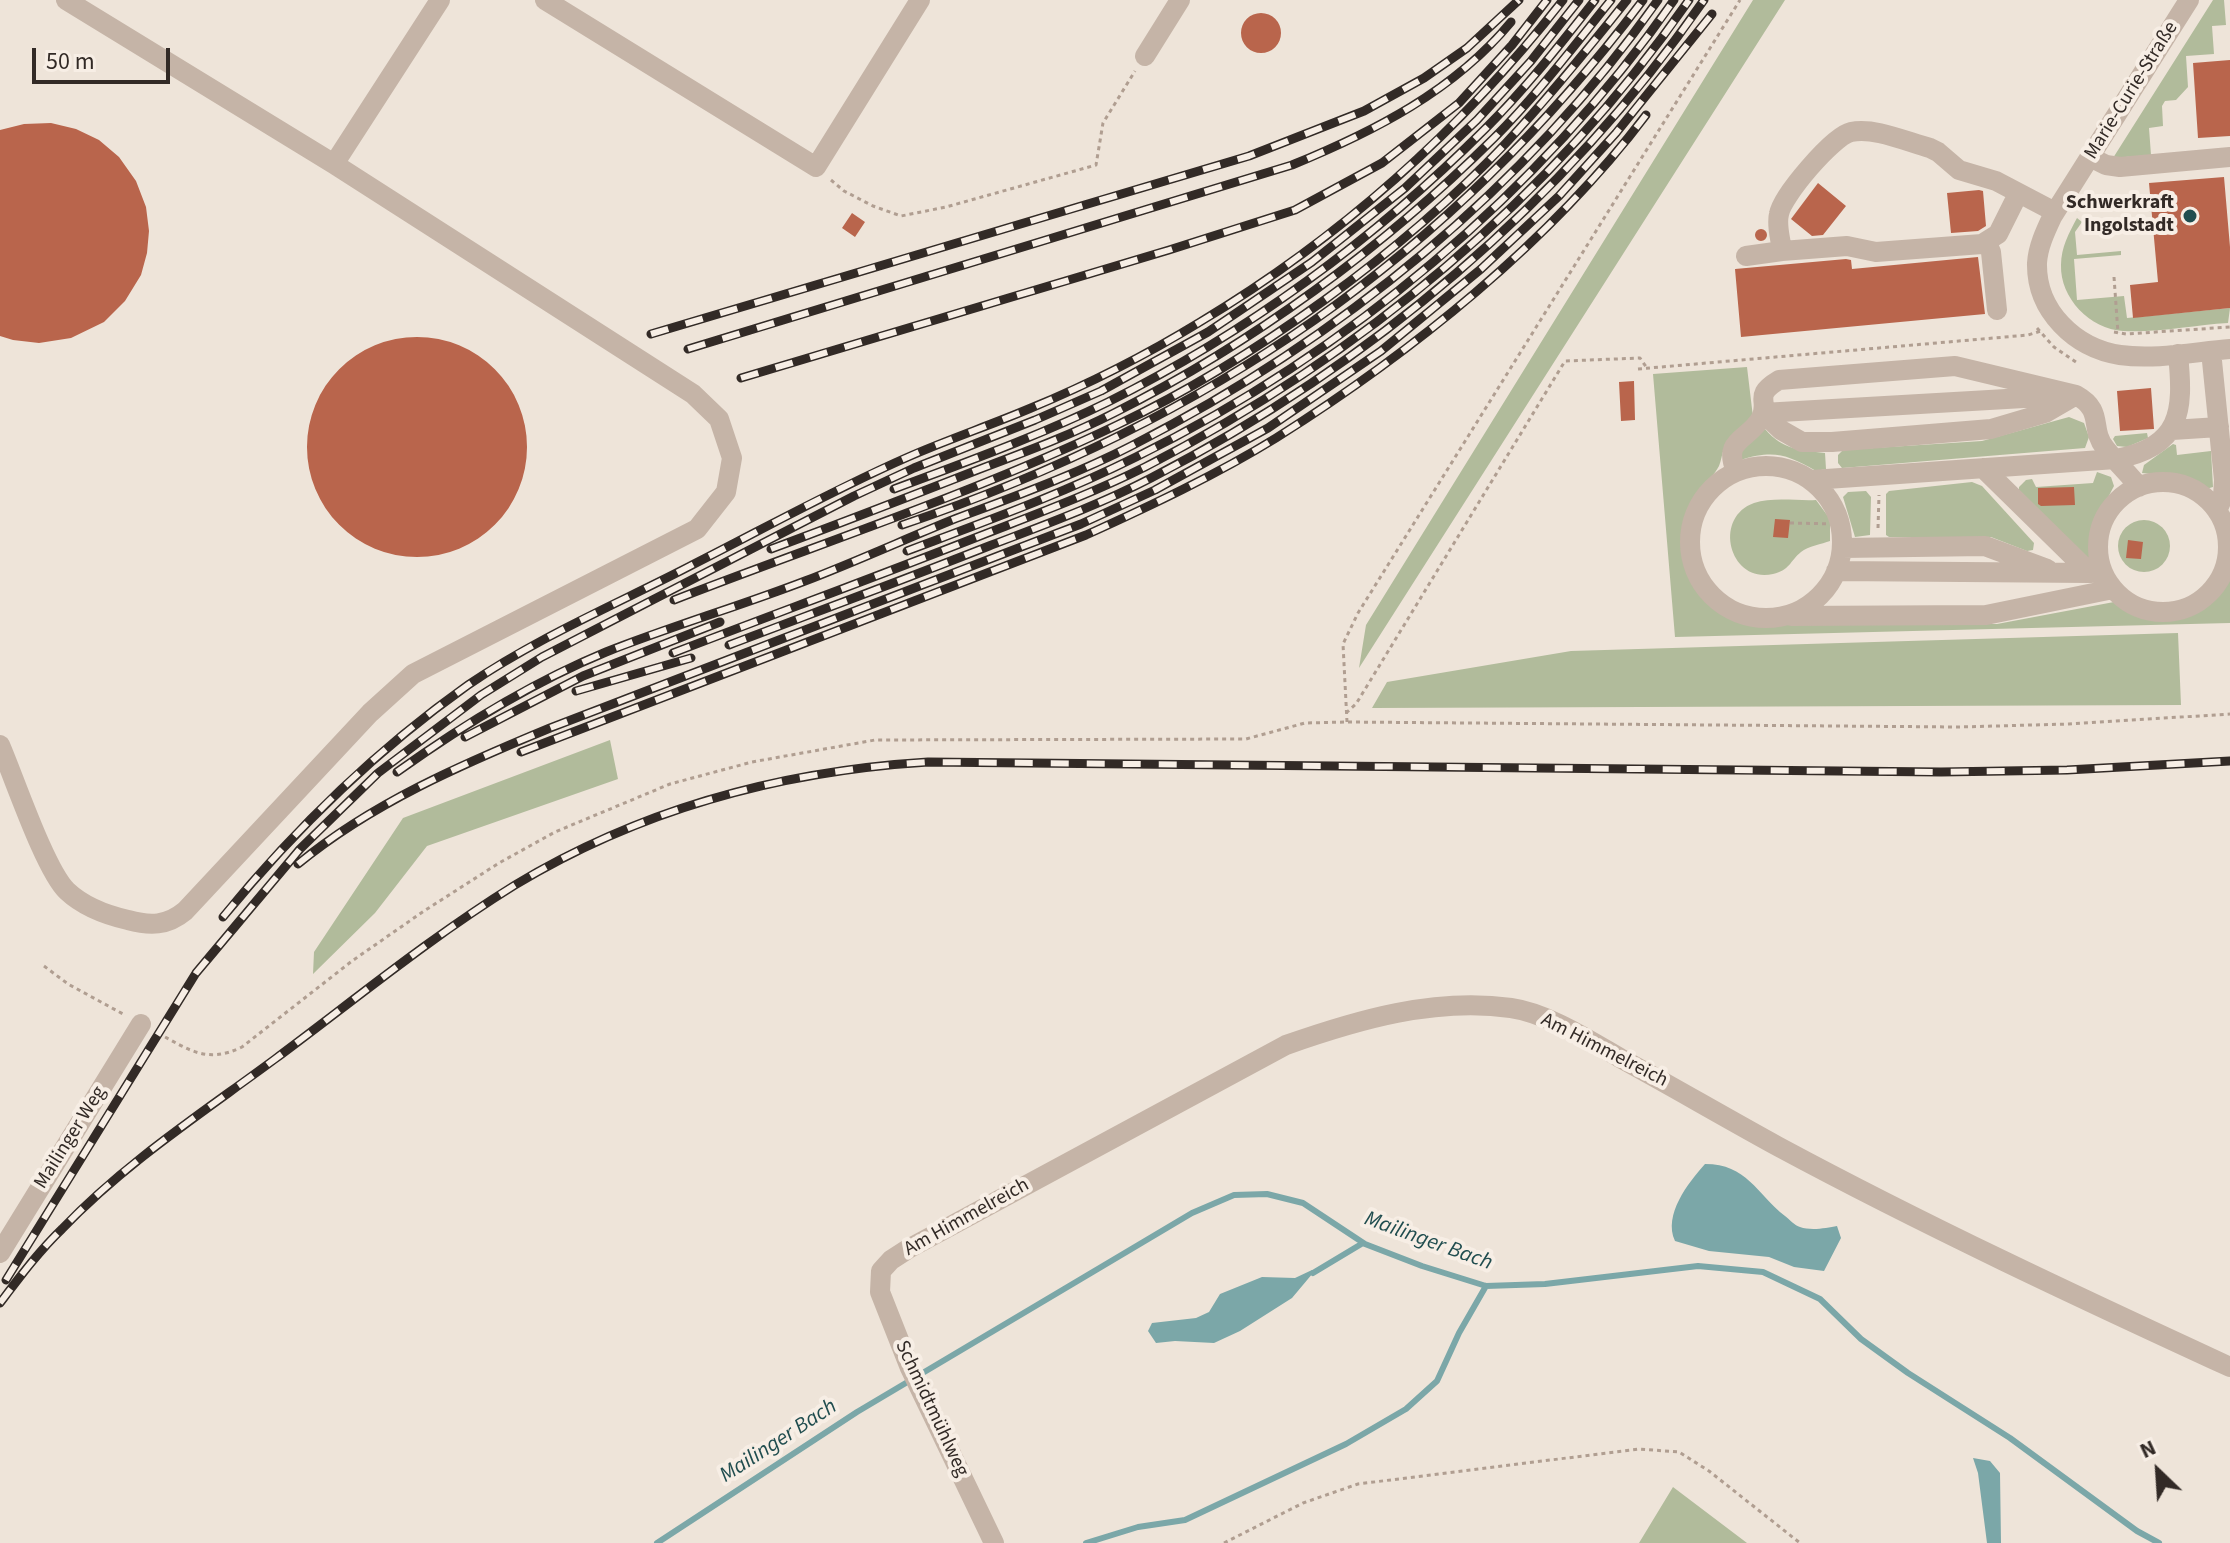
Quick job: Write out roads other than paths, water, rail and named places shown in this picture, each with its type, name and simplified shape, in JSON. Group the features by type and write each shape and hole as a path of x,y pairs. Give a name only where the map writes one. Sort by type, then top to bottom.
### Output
{"street":[{"path":"0,745 50,865 64,889 91,908 110,916 149,924 169,922 185,911 370,713 413,674 697,529 726,492 732,458 719,419 693,394 334,164 66,0"},
{"path":"334,164 440,0"},
{"path":"545,0 816,167 920,0"},
{"path":"1145,56 1180,0"},
{"name":"Marie-Curie-Straße","path":"2189,0 2055,212 2042,240 2037,262 2046,304 2058,322 2083,343 2103,351 2147,356 2221,350"},
{"path":"1782,251 1778,217 1783,203 1827,147 1851,132 1868,132 1930,148 1959,170 1984,176 2055,212"},
{"path":"2090,157 2106,165 2120,167 2230,157"},
{"path":"1746,256 1847,246 1876,252 1987,243 1998,234 2018,194"},
{"path":"1987,243 1991,252 1997,310"},
{"path":"2217,511 2223,497 2224,480 2219,427 2221,350"},
{"path":"1812,480 2116,459 2140,454 2160,444 2172,430 2177,415 2178,354"},
{"path":"1736,471 1731,459 1734,446 1758,423 1763,413 1762,399 1766,388 1779,380 1955,366 2076,395 2090,403 2097,419 2100,439 2139,487"},
{"path":"1763,413 2076,395"},
{"path":"1763,413 1781,430 1802,442 1832,442 1991,429 2045,413 2076,395"},
{"path":"2172,430 2219,427"},
{"path":"1783,616 1805,607 1824,592 1836,571 1842,548 1841,524 1830,500 1812,480 1788,468 1762,465 1736,471 1714,486 1698,507 1690,532 1691,559 1700,581 1715,599 1736,612 1759,618 1986,615 2101,578"},
{"path":"1983,468 2054,538 2128,602 2147,610 2167,612 2189,607 2208,594 2221,576 2228,554 2226,531 2217,511 2201,495 2181,484 2158,482 2139,487 2121,497 2099,531 2101,578"},
{"path":"2039,566 2054,538"},
{"path":"1842,548 1985,546 2062,574"},
{"path":"1836,571 2062,574 2101,578"},
{"name":"Am Himmelreich","path":"881,1271 908,1249 1286,1045 1342,1025 1398,1013 1455,1006 1513,1008 1557,1023 1779,1147 2007,1264 2230,1367"},
{"name":"Mailinger Weg","path":"0,1253 141,1024"},
{"name":"Schmidtmühlweg","path":"881,1271 880,1292 910,1368 994,1543"}],"water":[{"path":"1705,1164 1719,1165 1741,1174 1798,1226 1814,1229 1837,1226 1841,1238 1824,1271 1794,1267 1769,1257 1709,1251 1675,1241 1672,1221 1675,1210 1691,1180"},
{"path":"1312,1270 1313,1273 1292,1298 1240,1331 1214,1343 1156,1343 1148,1331 1152,1323 1196,1318 1209,1312 1220,1294 1262,1277 1295,1278"},
{"path":"1973,1458 1990,1461 2000,1473 2001,1543 1987,1543 1978,1473"}],"waterway":[{"name":"Mailinger Bach","path":"657,1543 857,1412 1192,1213 1234,1195 1267,1194 1303,1203 1365,1244 1486,1286 1545,1284 1698,1266 1763,1272 1820,1299 1861,1339 1908,1373 2010,1438 2137,1531 2159,1543"},
{"path":"1313,1273 1363,1243"},
{"path":"1086,1543 1138,1527 1185,1520 1346,1444 1406,1409 1437,1381 1459,1333 1486,1286"}],"railway":[{"path":"651,334 1249,156 1364,111 1424,78 1467,48 1519,0"},
{"path":"741,378 1295,210 1382,163 1459,103 1512,45 1547,0"},
{"path":"223,917 308,822 369,764 434,710 495,668 550,636 854,482 923,450 1053,399 1117,368 1180,334 1252,289 1302,254 1396,178 1484,92 1563,0"},
{"path":"6,1280 196,973 300,849 378,773 481,695 542,657 854,496 1101,391 1208,332 1312,262 1405,188 1477,120 1531,61 1579,0"},
{"path":"894,489 1029,437 1108,402 1210,346 1307,281 1399,208 1485,129 1595,0"},
{"path":"771,549 1081,429 1166,386 1266,324 1362,255 1452,179 1525,105 1611,0"},
{"path":"674,600 897,517 1063,450 1168,399 1273,336 1374,263 1466,184 1538,108 1627,0"},
{"path":"902,525 1013,483 1119,436 1219,382 1314,321 1403,252 1488,176 1568,92 1643,0"},
{"path":"397,772 498,706 578,664 805,581 1066,476 1133,445 1283,358 1354,308 1422,254 1487,196 1549,134 1606,69 1658,0"},
{"path":"907,551 1051,495 1136,457 1290,369 1363,318 1434,262 1500,202 1563,138 1621,71 1674,0"},
{"path":"673,653 1106,485 1224,424 1301,376 1446,267 1513,206 1576,141 1635,73 1689,0"},
{"path":"729,645 1111,497 1232,433 1310,384 1385,331 1457,273 1525,211 1589,144 1649,74 1704,0"},
{"path":"298,864 356,822 484,756 1081,524 1155,490 1268,428 1381,351 1481,269 1559,196 1616,133 1712,14"},
{"path":"688,349 1292,165 1382,123 1438,89 1489,47 1511,22"},
{"path":"521,752 1086,535 1182,490 1253,452 1377,370 1475,293 1566,208 1646,115"},
{"path":"465,737 583,676 720,622"},
{"path":"576,691 691,658"},
{"path":"0,1303 54,1237 138,1160 484,905 563,858 612,835 714,798 766,785 819,774 928,762 1941,772 2067,770 2230,761"}],"place":[{"name":"Schwerkraft Ingolstadt","path":"2190,216"}]}
